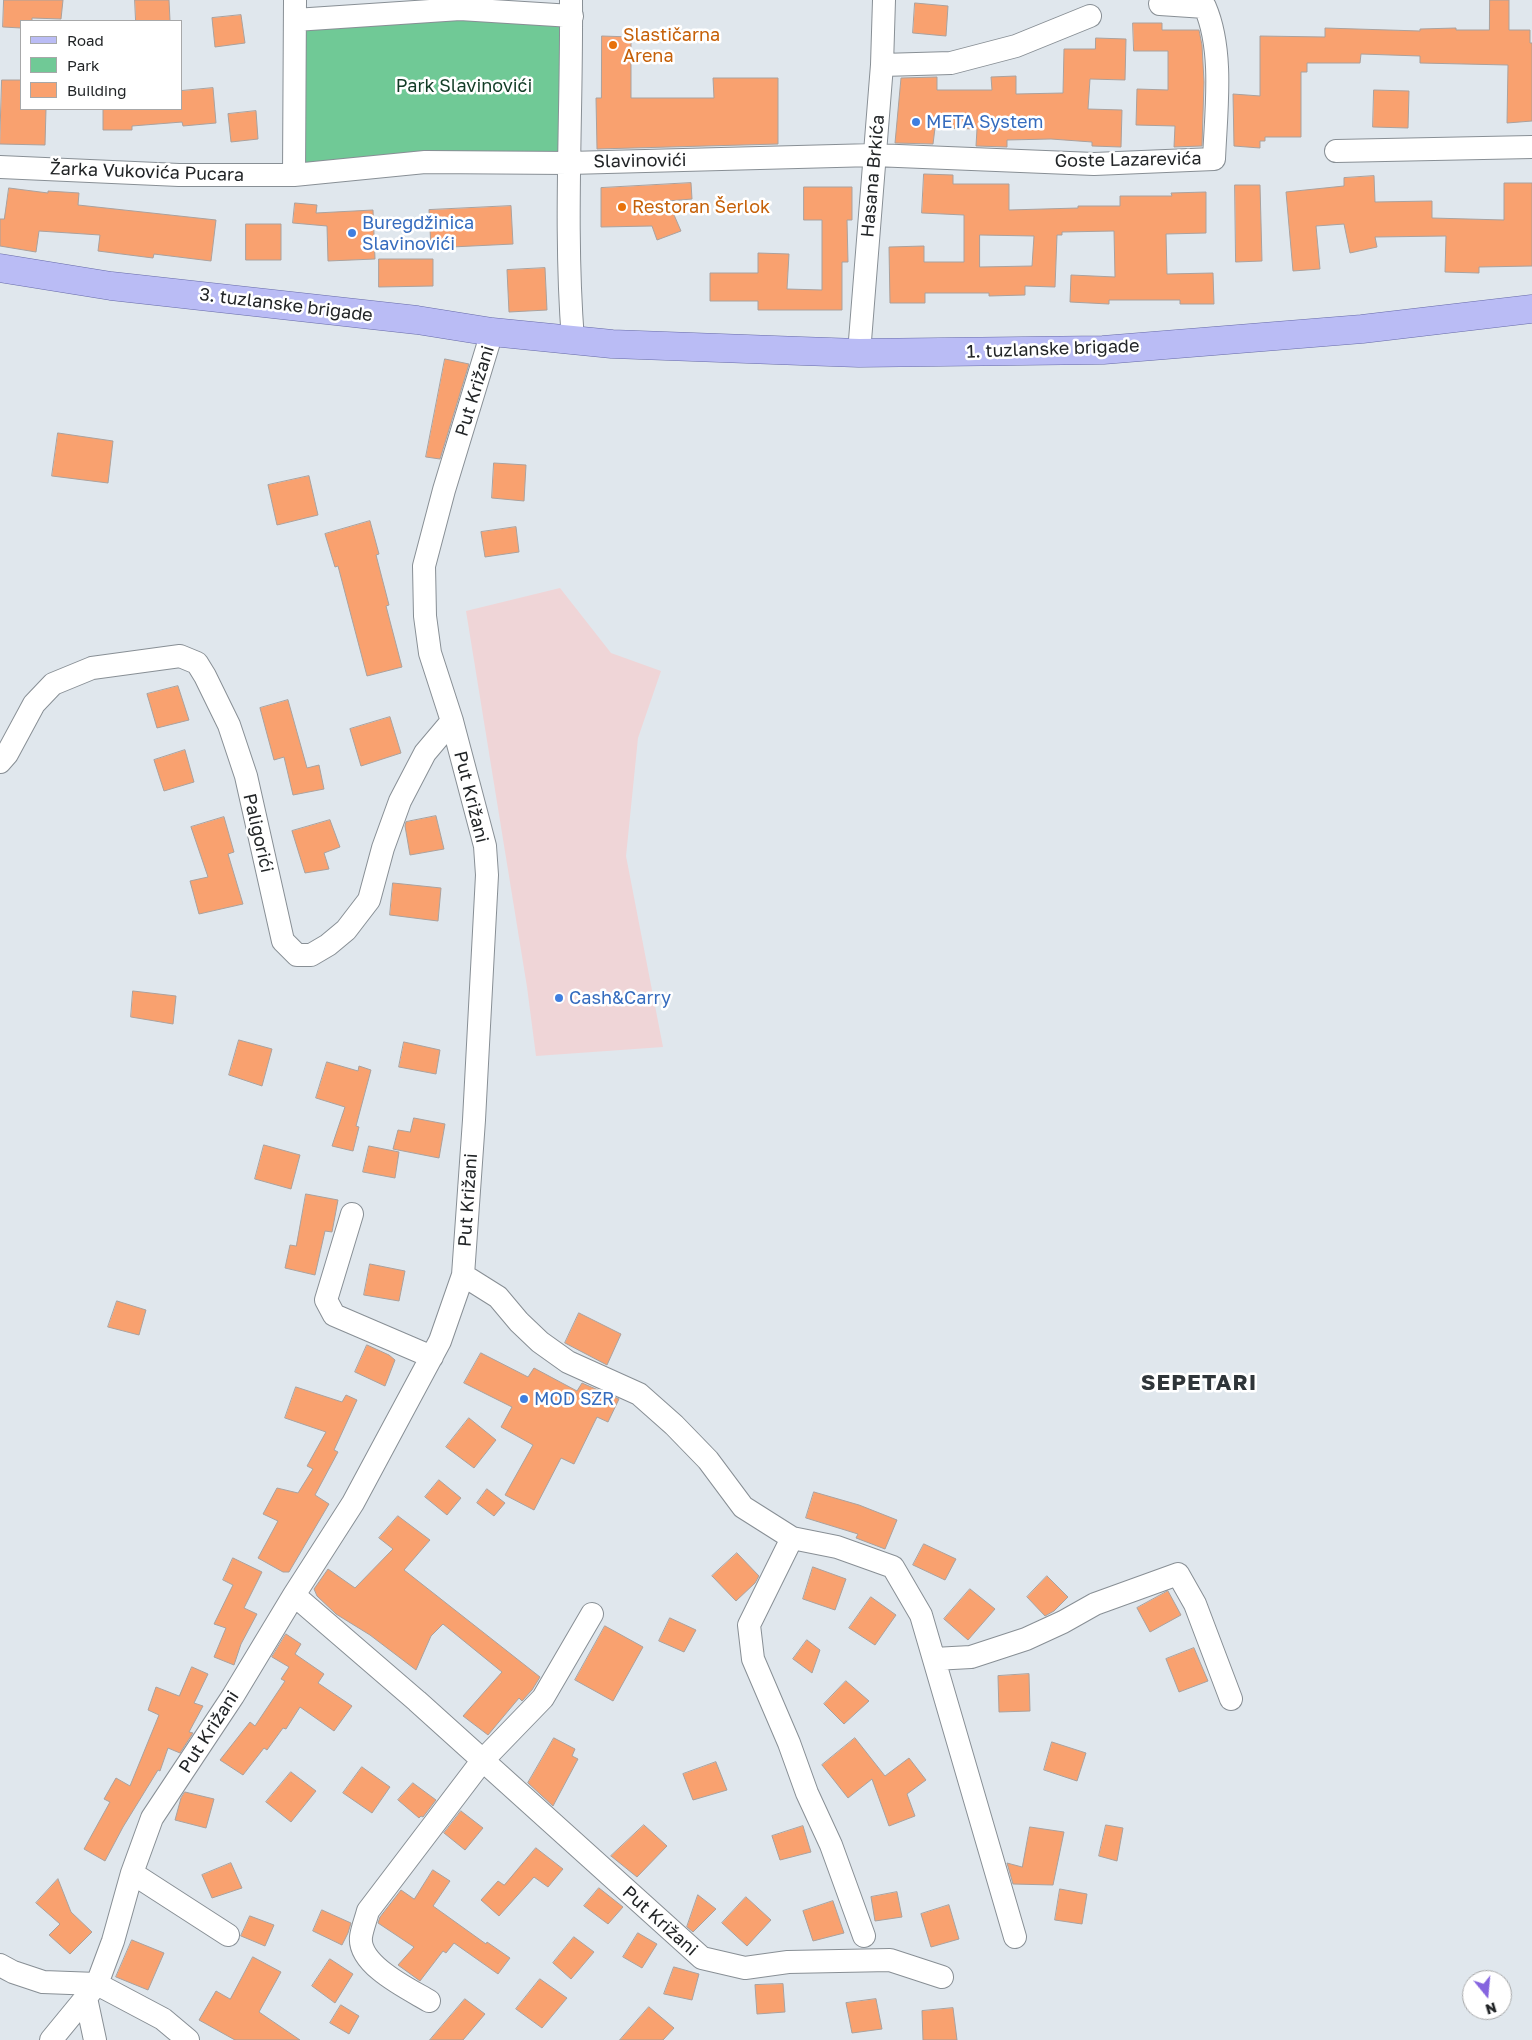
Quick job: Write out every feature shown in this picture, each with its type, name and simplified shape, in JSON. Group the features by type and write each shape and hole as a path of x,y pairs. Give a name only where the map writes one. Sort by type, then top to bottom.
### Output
{"main road":[{"name":"3. tuzlanske brigade","path":"0,268 111,286 416,320 492,332 573,340"},
{"name":"1. tuzlanske brigade","path":"573,340 704,348 859,353 1103,350 1362,329 1532,309"}],"street":[{"name":"Hasana Brkića","path":"859,353 882,65 884,0"},
{"name":"Goste Lazarevića","path":"874,155 1094,164 1214,159 1217,78 1212,23 1205,7 1160,4"},
{"path":"294,175 295,10 572,8"},
{"name":"Slavinovići","path":"572,8 569,163 874,155"},
{"path":"882,65 951,63 1016,46 1090,16"},
{"path":"1336,151 1532,146"},
{"name":"Žarka Vukovića Pucara","path":"0,167 179,176 294,175 424,162 569,163"},
{"path":"569,163 569,292 573,340"},
{"name":"Put Križani","path":"51,2040 92,1991 113,1941 132,1873 152,1818 233,1696 294,1595 353,1503 440,1341 463,1275 474,1120 487,875 485,846 452,721 430,652 425,616 424,566 444,490 492,332"},
{"name":"Paligorići","path":"0,762 7,754 34,704 53,684 92,668 180,656 197,663 229,725 246,776 283,941 297,955 311,955 328,945 346,930 370,900 383,848 400,801 425,753 452,721"},
{"path":"352,1214 326,1300 334,1315 432,1357"},
{"path":"463,1275 498,1297 519,1322 540,1342 568,1362 639,1394 674,1425 708,1460 743,1506 792,1538 837,1548 893,1566 922,1615 1015,1937"},
{"path":"792,1538 749,1625 754,1659 789,1743 807,1793 831,1845 864,1936"},
{"path":"934,1659 971,1657 1026,1639 1063,1622 1095,1604 1178,1574 1195,1604 1231,1699"},
{"name":"Put Križani","path":"294,1595 417,1701 702,1958 745,1968 788,1962 890,1960 942,1977"},
{"path":"429,2001 378,1970 365,1954 360,1939 368,1911 482,1761 543,1698 592,1614"},
{"path":"132,1873 228,1935"},
{"path":"0,1965 43,1982 92,1991 163,2019 188,2040"},
{"path":"92,1991 95,2040"}],"shaded area":[{"path":"560,588 611,653 661,671 638,738 626,856 663,1047 536,1056 527,987 466,611"}],"green space":[{"name":"Park Slavinovići","path":"572,16 569,163 294,175 295,20"}],"building":[{"path":"4,0 63,0 61,19 32,18 32,20 20,20 20,28 3,27"},
{"path":"135,0 169,0 170,20 136,20"},
{"path":"1490,0 1509,0 1509,30 1530,30 1530,43 1532,43 1532,121 1507,123 1508,65 1420,63 1420,56 1361,54 1360,63 1307,63 1307,72 1301,72 1301,137 1265,137 1265,141 1260,141 1260,148 1234,146 1233,94 1260,96 1260,36 1325,37 1325,28 1420,31 1420,29 1456,28 1456,30 1489,30"},
{"path":"915,3 948,6 946,36 913,33"},
{"path":"241,15 245,43 215,47 212,18"},
{"path":"1133,23 1162,23 1162,30 1199,30 1202,45 1204,82 1202,146 1174,147 1175,126 1136,125 1137,89 1168,90 1168,51 1134,51"},
{"path":"602,36 631,37 631,98 714,98 713,78 778,78 778,144 597,149 596,98 601,98"},
{"path":"1096,38 1126,39 1125,80 1090,79 1088,109 1122,110 1121,147 1092,146 1092,142 1051,139 1007,140 1007,147 976,146 977,129 935,128 933,144 895,143 901,78 937,77 937,90 992,90 991,77 1016,76 1016,94 1063,93 1064,49 1095,49"},
{"path":"2,80 20,80 20,110 46,110 45,145 0,144"},
{"path":"213,88 216,123 183,126 182,122 132,126 132,130 103,130 103,110 182,110 182,91"},
{"path":"1374,90 1409,91 1408,128 1373,127"},
{"path":"256,111 258,139 231,142 228,114"},
{"path":"924,174 953,175 953,184 1009,184 1009,210 1078,208 1078,206 1120,206 1120,196 1172,196 1171,193 1206,192 1206,233 1166,234 1167,274 1213,273 1214,304 1180,304 1180,300 1109,300 1109,304 1070,302 1071,275 1115,277 1114,231 1062,232 1062,235 1057,235 1055,287 1025,286 1025,295 989,296 989,293 925,293 925,303 890,303 889,247 924,246 924,262 964,262 964,215 922,213","holes":["980,235 1034,236 1032,266 980,267"]},
{"path":"1374,176 1375,202 1432,201 1432,218 1504,220 1504,183 1532,183 1532,266 1479,267 1479,273 1445,272 1446,236 1375,237 1377,247 1350,253 1344,224 1316,226 1320,269 1293,271 1286,192 1344,186 1344,178"},
{"path":"691,183 692,199 668,201 681,231 657,240 652,226 601,227 601,188"},
{"path":"1235,185 1260,185 1262,261 1236,262"},
{"path":"804,187 852,187 852,220 847,220 848,262 842,262 842,310 758,310 758,301 710,301 710,273 758,273 758,253 789,254 787,289 822,290 822,220 804,220"},
{"path":"9,188 48,193 48,191 79,193 78,205 216,220 211,261 154,254 153,258 98,251 100,235 39,231 36,252 0,246 0,219 4,219"},
{"path":"295,203 317,205 316,213 373,210 375,259 328,261 327,226 293,223"},
{"path":"511,206 513,244 431,248 429,210"},
{"path":"246,224 281,224 281,260 246,260"},
{"path":"379,259 433,259 433,286 379,287"},
{"path":"545,268 547,310 509,312 507,270"},
{"path":"445,359 469,364 440,459 426,457"},
{"path":"58,433 113,441 108,483 52,476"},
{"path":"494,463 526,465 524,501 492,498"},
{"path":"309,476 318,515 277,525 268,485"},
{"path":"370,521 379,554 376,555 389,605 386,606 402,667 367,676 338,566 335,567 325,534"},
{"path":"516,527 519,552 485,557 481,532"},
{"path":"178,686 189,720 157,728 147,694"},
{"path":"288,700 307,768 319,765 324,789 293,795 284,757 274,760 260,708"},
{"path":"390,717 401,753 361,766 350,729"},
{"path":"185,750 194,782 164,791 154,760"},
{"path":"436,816 444,849 410,855 406,822"},
{"path":"224,817 234,852 228,854 243,904 199,914 190,881 208,877 191,827"},
{"path":"330,820 340,847 324,853 329,869 305,873 292,831"},
{"path":"393,883 441,888 438,921 390,915"},
{"path":"133,991 176,996 173,1024 131,1017"},
{"path":"239,1040 272,1049 262,1086 229,1075"},
{"path":"404,1042 440,1050 436,1074 399,1067"},
{"path":"327,1062 358,1071 359,1066 371,1070 356,1126 359,1127 353,1151 332,1146 345,1107 316,1098"},
{"path":"414,1118 445,1124 439,1158 393,1149 398,1130 410,1132"},
{"path":"264,1145 300,1155 291,1189 255,1179"},
{"path":"369,1146 399,1152 395,1178 363,1172"},
{"path":"306,1194 338,1200 332,1232 325,1231 315,1275 285,1268 290,1245 296,1246"},
{"path":"370,1264 405,1271 399,1301 364,1295"},
{"path":"117,1301 146,1310 139,1335 108,1327"},
{"path":"579,1313 621,1334 607,1365 565,1343"},
{"path":"367,1345 389,1355 395,1360 385,1386 355,1372"},
{"path":"481,1353 528,1377 534,1368 577,1391 582,1383 619,1399 608,1422 597,1417 574,1464 561,1458 534,1510 505,1495 533,1445 501,1427 512,1407 464,1383"},
{"path":"296,1387 342,1402 346,1395 357,1400 334,1450 338,1452 315,1495 329,1504 289,1572 283,1572 258,1558 278,1521 263,1514 277,1488 298,1493 313,1469 307,1466 326,1432 285,1418"},
{"path":"469,1418 496,1440 474,1468 446,1447"},
{"path":"439,1480 461,1498 447,1515 425,1497"},
{"path":"487,1489 505,1503 494,1516 477,1503"},
{"path":"814,1492 859,1505 897,1520 885,1549 856,1538 858,1534 806,1518"},
{"path":"398,1516 430,1540 404,1570 540,1677 532,1690 522,1701 519,1698 488,1735 463,1716 502,1672 443,1624 431,1636 416,1670 370,1635 336,1614 317,1596 314,1589 328,1569 355,1588 393,1549 379,1538"},
{"path":"924,1544 956,1559 945,1580 913,1565"},
{"path":"737,1553 759,1576 755,1583 736,1601 712,1576"},
{"path":"233,1558 262,1572 244,1608 257,1614 241,1644 234,1665 214,1657 226,1628 214,1624 233,1585 223,1580"},
{"path":"813,1567 846,1579 835,1610 803,1599"},
{"path":"1047,1576 1068,1597 1054,1611 1045,1616 1027,1597"},
{"path":"970,1589 995,1609 968,1640 944,1619"},
{"path":"1168,1591 1181,1615 1150,1632 1137,1608"},
{"path":"871,1597 896,1615 875,1645 849,1628"},
{"path":"670,1618 696,1630 684,1652 659,1641"},
{"path":"605,1626 643,1647 613,1701 575,1680"},
{"path":"286,1634 301,1644 295,1654 324,1674 318,1683 352,1706 334,1731 300,1707 286,1729 283,1728 267,1750 264,1748 243,1775 220,1760 250,1722 255,1726 285,1681 281,1679 289,1667 272,1657"},
{"path":"807,1640 820,1650 812,1673 793,1659"},
{"path":"1194,1648 1208,1681 1179,1692 1166,1659"},
{"path":"192,1667 208,1674 194,1703 203,1706 189,1732 193,1733 180,1753 168,1748 160,1771 158,1770 123,1827 105,1861 84,1849 110,1802 104,1799 116,1778 130,1786 159,1715 148,1710 156,1687 179,1696"},
{"path":"1029,1674 1030,1711 999,1712 998,1676"},
{"path":"846,1681 869,1701 844,1724 824,1704"},
{"path":"554,1738 575,1749 572,1756 578,1759 553,1806 528,1783"},
{"path":"855,1738 885,1776 909,1758 926,1780 907,1794 915,1816 889,1826 872,1779 848,1798 822,1765"},
{"path":"1052,1742 1086,1753 1077,1781 1044,1770"},
{"path":"716,1762 727,1790 693,1800 683,1774"},
{"path":"362,1767 390,1787 372,1813 343,1793"},
{"path":"291,1772 316,1791 291,1822 266,1802"},
{"path":"413,1783 436,1800 423,1817 419,1818 398,1800"},
{"path":"185,1792 214,1799 206,1828 175,1820 181,1798"},
{"path":"461,1811 483,1828 465,1850 444,1833"},
{"path":"644,1825 667,1846 637,1877 611,1856"},
{"path":"1106,1825 1123,1828 1117,1861 1099,1856"},
{"path":"803,1826 811,1852 780,1860 772,1836"},
{"path":"1030,1827 1064,1832 1053,1885 1013,1884 1007,1863 1022,1867"},
{"path":"536,1848 563,1869 548,1887 534,1877 499,1916 481,1900 498,1881 504,1885"},
{"path":"231,1863 242,1888 212,1898 202,1875"},
{"path":"433,1870 450,1881 433,1906 486,1944 487,1942 510,1958 498,1974 454,1943 446,1953 443,1951 420,1981 398,1965 414,1947 378,1923 380,1917 401,1890 414,1899"},
{"path":"58,1879 71,1912 92,1932 70,1954 49,1935 60,1924 36,1903"},
{"path":"599,1888 623,1907 608,1924 584,1906"},
{"path":"1060,1889 1087,1894 1082,1924 1055,1920"},
{"path":"897,1892 902,1917 875,1921 871,1897"},
{"path":"698,1895 716,1909 693,1932 687,1927"},
{"path":"746,1897 771,1920 747,1946 722,1923"},
{"path":"833,1901 844,1933 813,1941 803,1911"},
{"path":"949,1905 959,1939 931,1947 921,1914"},
{"path":"322,1910 351,1923 342,1945 313,1931"},
{"path":"250,1916 274,1925 265,1946 241,1936"},
{"path":"638,1933 657,1944 642,1968 623,1957"},
{"path":"574,1937 594,1952 571,1979 553,1963"},
{"path":"132,1940 164,1953 148,1990 116,1977"},
{"path":"253,1957 281,1972 259,2012 300,2040 235,2040 199,2020 216,1991 230,1999"},
{"path":"330,1959 353,1974 335,2003 312,1986"},
{"path":"674,1967 699,1974 692,2000 664,1994"},
{"path":"540,1979 567,1998 542,2028 516,2009"},
{"path":"783,1984 785,2012 757,2014 755,1985"},
{"path":"465,1999 485,2014 463,2040 430,2040"},
{"path":"876,1999 882,2029 852,2033 846,2003"},
{"path":"341,2005 359,2016 349,2034 330,2023"},
{"path":"649,2007 674,2028 663,2040 620,2040"},
{"path":"953,2008 957,2040 923,2040 922,2011"}],"place":[{"name":"Slastičarna Arena","path":"613,45"},
{"name":"META System","path":"916,122"},
{"name":"Restoran Šerlok","path":"622,207"},
{"name":"Buregdžinica Slavinovići","path":"352,233"},
{"name":"Cash&Carry","path":"559,998"},
{"name":"MOD SZR","path":"524,1399"}],"district":[{"name":"SEPETARI","path":"1199,1383"}]}
